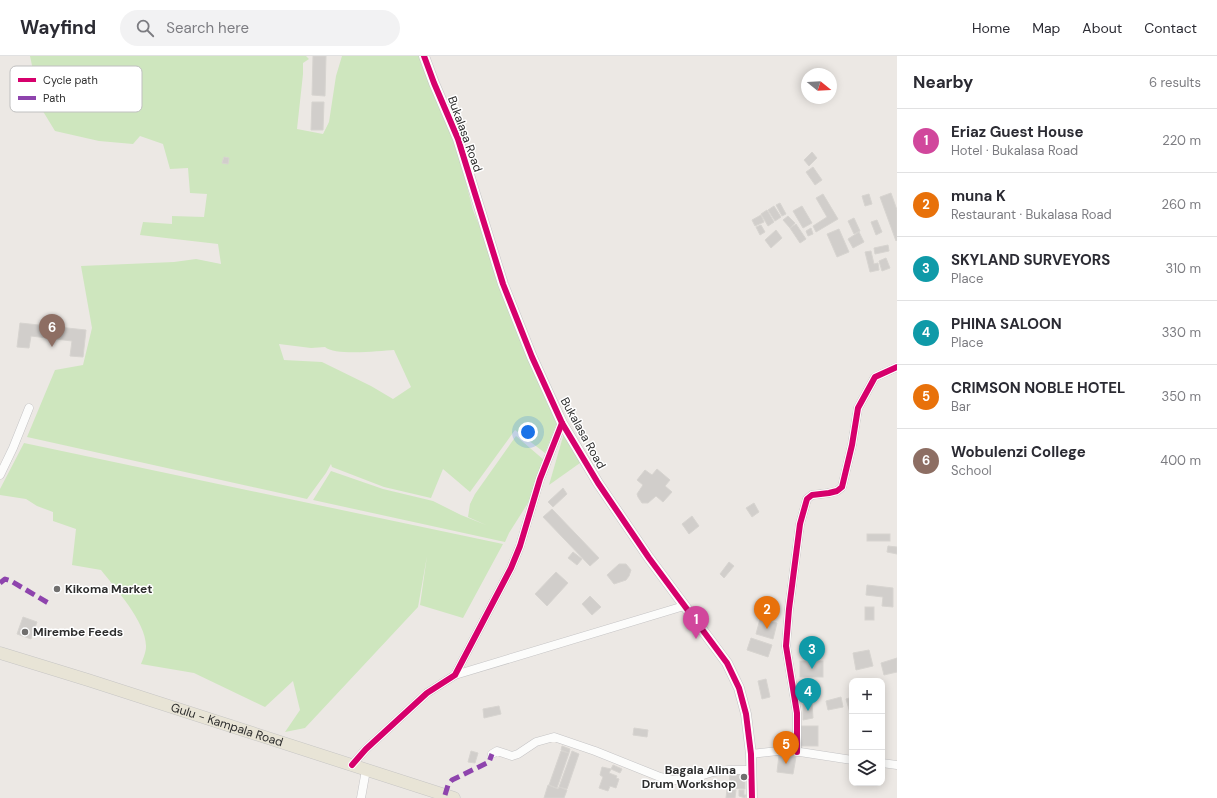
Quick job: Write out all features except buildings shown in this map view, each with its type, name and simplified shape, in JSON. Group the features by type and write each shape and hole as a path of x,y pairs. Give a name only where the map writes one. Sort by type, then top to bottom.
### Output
{"main road":[{"name":"Gulu - Kampala Road","path":"0,653 454,798"}],"street":[{"name":"Bukalasa Road","path":"424,56 458,139 504,284 532,357 562,423 598,483 649,558 727,662 739,688 746,714 751,754 752,798"},
{"path":"797,752 797,713 786,646 789,609 800,524 804,506 807,499 812,495 830,494 842,487 852,445 858,408 874,377 897,367"},
{"path":"0,475 13,448 29,408"},
{"path":"455,675 511,568 520,546 540,479 562,423"},
{"path":"352,765 366,748 427,693 455,675 684,606"},
{"path":"492,754 497,751 512,756 518,754 536,742 554,737 595,751 660,777 673,780 687,780 718,771 752,770"},
{"path":"751,754 787,750 849,760"},
{"path":"885,763 897,765"},
{"path":"361,798 366,770"}],"green space":[{"path":"30,56 306,56 309,59 303,63 297,129 323,134 329,122 336,76 342,56 419,56 457,148 473,210 550,401 546,402 555,408 559,418 545,453 515,430 470,492 443,469 431,498 384,487 332,467 331,464 307,499 27,437 55,370 83,365 92,328 81,266 174,262 196,259 221,264 218,244 140,235 143,222 172,224 172,216 204,217 207,194 190,193 188,168 170,169 163,144 140,136 133,144 99,141 55,131 43,112 142,112 142,66 32,66","holes":["279,344 311,348 325,347 330,350 347,352 394,350 411,387 393,399 371,386 322,362 284,360"]},
{"path":"564,433 580,463 549,485"},
{"path":"516,436 544,460 528,503 505,542 313,500 331,471 383,489 433,501 461,515 486,525 468,517 470,504 475,494"},
{"path":"24,443 503,544 463,618 420,605 427,556 418,607 305,728 285,732 300,710 293,681 265,707 194,673 141,664 146,649 145,638 136,617 129,606 101,570 72,565 76,529 53,521 53,512 37,506 26,499 0,495 0,489"}],"marked path":[{"path":"0,583 5,579 11,581 50,604"},
{"path":"445,795 448,785 452,780 489,762 492,754"}],"cycle path":[{"path":"424,56 458,139 503,284 532,357 562,423 598,483 649,558 727,663 739,688 746,714 751,754 752,798"},
{"path":"797,752 797,713 786,646 789,609 800,524 807,499 812,495 837,491 842,487 852,445 858,408 875,377 897,367"},
{"path":"352,765 366,749 427,693 455,675 511,568 520,546 540,479 562,423"}],"place":[{"name":"Wobulenzi College","path":"52,347"},
{"name":"Kikoma Market","path":"57,589"},
{"name":"muna K","path":"767,629"},
{"name":"Mirembe Feeds","path":"25,632"},
{"name":"Eriaz Guest House","path":"696,639"},
{"name":"SKYLAND SURVEYORS","path":"812,669"},
{"name":"PHINA SALOON","path":"808,711"},
{"name":"CRIMSON NOBLE HOTEL","path":"786,764"},
{"name":"Bagala Alina Drum Workshop","path":"744,777"}]}
